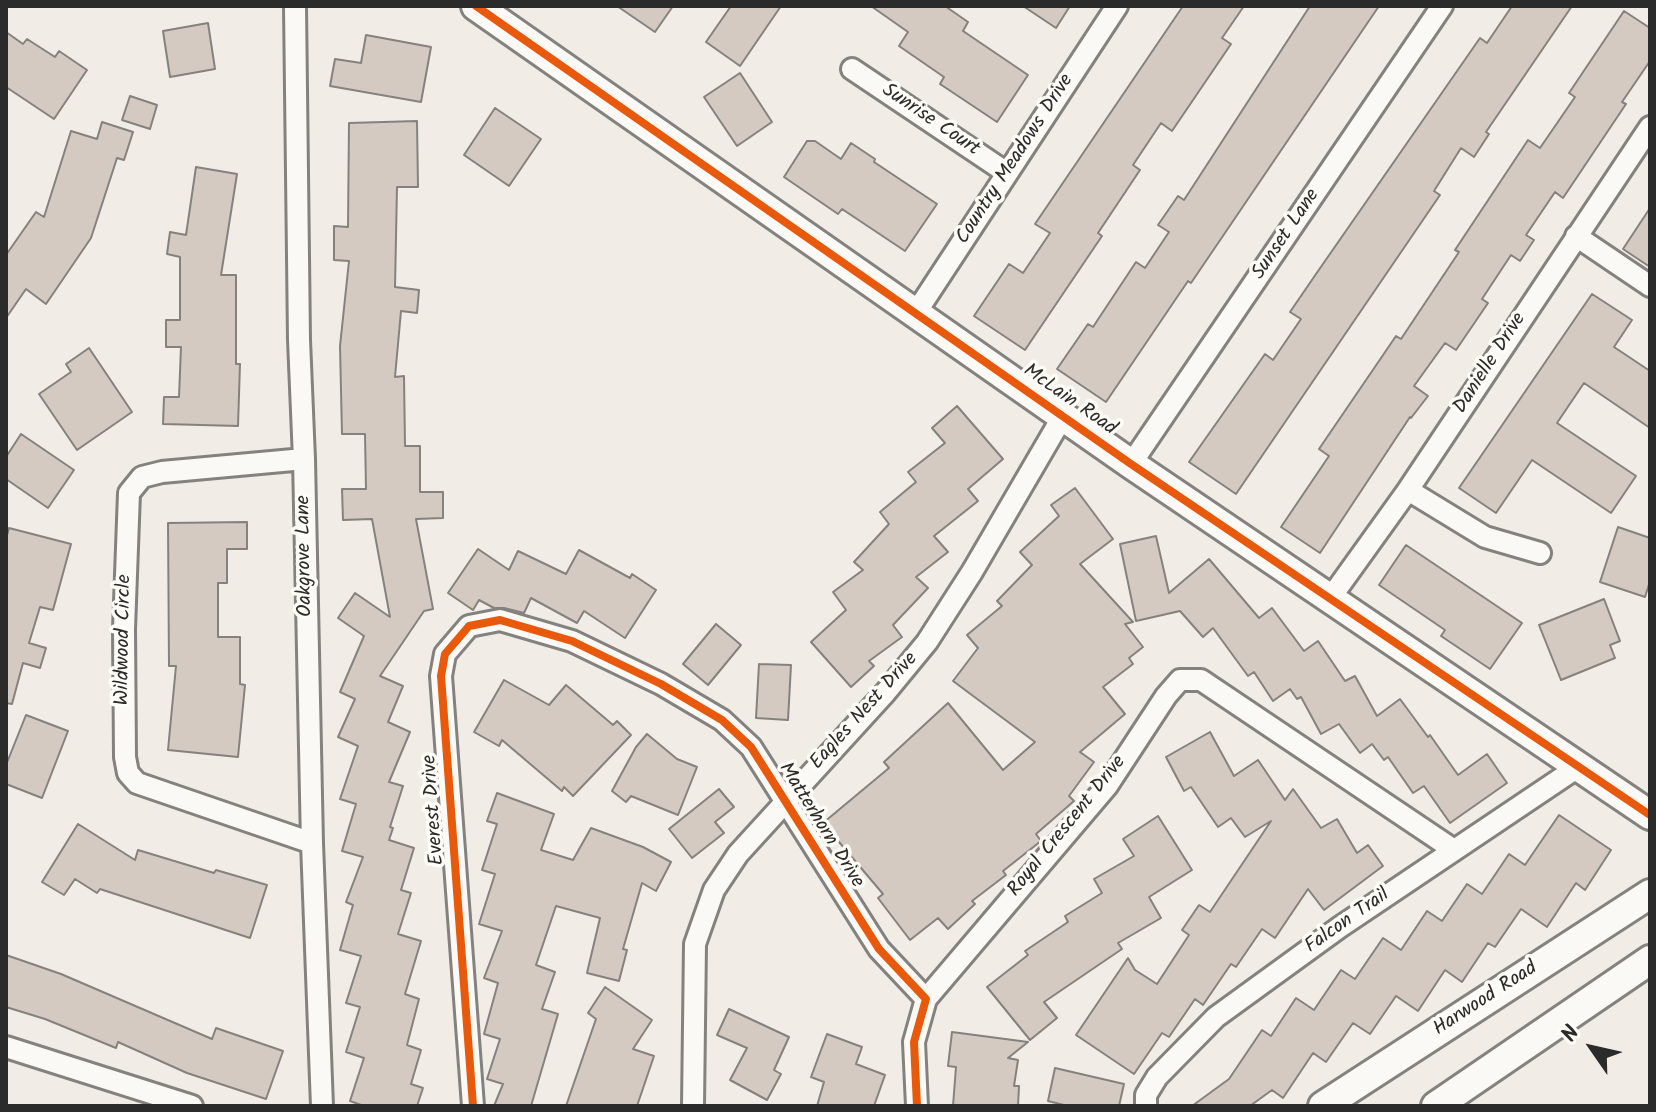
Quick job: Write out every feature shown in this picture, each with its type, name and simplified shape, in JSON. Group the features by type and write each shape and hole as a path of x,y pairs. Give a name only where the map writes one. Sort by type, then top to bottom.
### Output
{"street":[{"name":"Oakgrove Lane","path":"295,6 299,340 322,1106"},
{"name":"McLain Road","path":"476,6 1131,464 1650,815"},
{"name":"Country Meadows Drive","path":"915,314 1117,6"},
{"name":"Sunset Lane","path":"1131,464 1442,6"},
{"name":"Sunrise Court","path":"852,69 1007,173"},
{"name":"Danielle Drive","path":"1329,600 1408,490 1650,127"},
{"path":"1576,236 1650,286"},
{"name":"Eagles Nest Drive","path":"693,1106 695,944 714,890 738,854 885,693 927,642 972,572 1063,416"},
{"name":"Wildwood Circle","path":"304,459 162,472 142,477 129,493 124,629 125,757 128,773 137,783 312,843"},
{"path":"1408,490 1485,537 1540,553"},
{"name":"Everest Drive","path":"473,1106 441,676 445,654 469,626 500,620 572,641"},
{"name":"Matterhorn Drive","path":"572,641 661,684 722,720 751,747 879,949 926,999"},
{"name":"Royal Crescent Drive","path":"926,999 1107,786 1166,696 1180,680 1201,680 1454,850"},
{"name":"Falcon Trail","path":"1146,1106 1146,1095 1157,1077 1216,1017 1340,927 1578,767"},
{"name":"Harwood Road","path":"1323,1106 1650,894"},
{"path":"1436,1106 1650,960"},
{"path":"917,1106 914,1042 926,999"},
{"path":"6,1047 192,1106"}],"building":[{"path":"617,6 673,6 655,32"},
{"path":"731,6 781,6 740,66 706,42"},
{"path":"871,6 945,6 968,22 963,31 1028,75 997,122 940,84 944,77 899,46 908,32"},
{"path":"1023,6 1070,6 1056,28"},
{"path":"1183,6 1244,6 1222,38 1231,44 1172,131 1161,123 1133,165 1140,170 1098,233 1102,236 1025,350 974,316 1009,264 1023,273 1050,233 1035,224"},
{"path":"1310,6 1379,6 1191,283 1188,281 1106,402 1057,369 1088,324 1093,327 1136,262 1145,268 1169,232 1158,225 1178,196 1184,200"},
{"path":"1512,6 1572,6 1486,132 1489,134 1474,157 1461,148 1434,191 1440,195 1236,494 1189,462 1265,354 1273,360 1301,319 1290,312 1480,38 1487,43"},
{"path":"1624,11 1650,28 1650,61 1622,102 1626,104 1563,198 1555,192 1526,235 1534,240 1520,261 1511,255 1482,299 1488,303 1456,350 1445,343 1414,386 1428,396 1410,417 1320,553 1281,527 1329,456 1319,449 1396,336 1401,339 1528,140 1540,148 1575,97 1569,93"},
{"path":"208,23 215,69 170,77 163,31"},
{"path":"6,32 23,44 27,39 55,57 59,51 87,70 54,119 6,87"},
{"path":"366,35 431,47 421,102 330,86 335,59 361,63"},
{"path":"740,73 772,122 737,146 704,97"},
{"path":"130,96 157,105 150,129 122,120"},
{"path":"495,108 541,139 509,186 464,155"},
{"path":"417,121 418,187 397,187 395,287 419,290 417,313 401,311 395,377 404,376 405,446 420,446 420,492 443,492 443,518 416,519 433,609 424,611 380,676 403,686 388,722 410,732 389,782 403,786 389,840 414,848 401,890 411,893 398,934 421,941 405,994 419,999 407,1045 421,1050 411,1084 423,1088 417,1106 364,1106 350,1101 364,1058 346,1052 360,1007 346,1003 361,956 340,950 353,905 346,902 363,857 342,851 356,804 340,799 358,746 338,737 355,699 340,692 364,636 338,618 355,593 390,617 372,519 343,520 342,489 366,489 365,434 342,434 340,346 349,261 334,260 334,226 348,227 349,123"},
{"path":"102,122 133,132 124,160 117,158 91,238 46,304 26,289 6,318 6,255 36,212 44,217 71,131 97,139"},
{"path":"807,141 815,141 841,159 851,143 937,204 905,251 842,209 838,214 784,177"},
{"path":"196,167 237,174 221,275 236,275 236,364 240,364 238,426 163,424 164,397 179,397 181,347 166,347 166,320 180,320 180,257 167,254 170,232 186,235"},
{"path":"1650,208 1650,267 1623,249"},
{"path":"1592,294 1632,320 1614,347 1650,371 1650,428 1584,383 1557,423 1636,476 1611,513 1532,460 1496,513 1459,488"},
{"path":"89,348 132,412 77,450 39,394 71,372 66,364"},
{"path":"957,406 1003,459 968,489 978,501 934,536 948,552 916,577 928,588 893,625 902,637 869,661 874,666 851,687 811,642 846,610 833,592 863,570 854,562 889,524 880,512 916,482 908,472 945,443 932,428"},
{"path":"21,434 74,470 48,508 6,479 6,457"},
{"path":"1075,488 1113,539 1080,564 1133,622 1125,624 1143,647 1129,658 1133,664 1103,687 1125,714 1080,752 1094,762 1069,796 1074,801 1036,834 1041,841 1003,871 1006,875 972,901 975,904 948,929 938,918 910,940 878,898 883,894 823,823 889,768 884,762 948,703 1003,770 1035,742 953,681 978,648 967,635 1002,606 997,601 1032,565 1020,552 1059,516 1051,505"},
{"path":"247,522 247,549 227,549 227,583 218,583 218,637 240,637 240,684 245,685 238,757 168,750 176,666 169,666 168,523"},
{"path":"1618,527 1650,538 1650,581 1645,597 1600,582"},
{"path":"9,528 71,544 53,610 40,607 29,643 46,648 40,668 23,663 12,704 6,703 6,539"},
{"path":"1156,536 1169,593 1209,559 1259,618 1272,608 1304,651 1318,641 1345,681 1355,676 1377,716 1400,699 1458,775 1487,754 1507,783 1450,823 1424,786 1413,793 1388,757 1384,760 1372,744 1360,753 1339,724 1321,734 1301,697 1297,699 1290,689 1273,701 1254,672 1248,676 1213,628 1203,637 1180,611 1136,621 1120,544"},
{"path":"1406,545 1522,623 1490,669 1441,636 1445,630 1379,585"},
{"path":"478,549 509,570 518,551 566,574 579,550 630,578 632,574 656,590 625,638 584,611 577,623 531,598 524,613 494,608 479,600 473,610 448,593"},
{"path":"1604,599 1620,641 1610,645 1615,658 1561,680 1539,625"},
{"path":"716,624 741,645 708,685 683,664"},
{"path":"759,664 791,665 788,720 756,718"},
{"path":"504,680 549,705 566,685 613,725 617,721 631,735 573,796 564,787 562,791 502,740 499,746 474,732"},
{"path":"26,715 68,731 42,798 6,784 6,765"},
{"path":"1210,732 1234,776 1258,760 1285,800 1293,789 1321,828 1337,819 1357,853 1368,845 1383,866 1324,910 1308,889 1275,938 1262,929 1236,967 1231,964 1203,1005 1195,999 1169,1037 1162,1033 1134,1074 1076,1035 1128,958 1135,970 1157,984 1189,935 1182,930 1199,905 1210,912 1271,821 1245,837 1231,818 1218,827 1191,787 1184,791 1166,757"},
{"path":"647,734 677,759 697,767 678,815 631,796 626,802 612,791 636,747"},
{"path":"719,789 734,807 715,822 724,833 692,858 669,829"},
{"path":"497,793 554,814 541,850 573,860 591,828 643,847 671,862 656,891 642,883 623,949 627,950 619,981 587,973 600,918 556,906 536,965 555,972 542,1009 558,1014 531,1106 494,1106 503,1084 487,1079 500,1039 484,1034 498,983 484,978 502,931 479,924 495,874 482,870 497,824 487,821"},
{"path":"1559,815 1611,850 1585,890 1576,883 1547,927 1521,909 1495,947 1488,943 1462,982 1445,970 1418,1011 1396,996 1370,1034 1353,1023 1326,1062 1313,1053 1283,1098 1272,1090 1250,1106 1192,1106 1229,1079 1262,1030 1271,1036 1296,998 1314,1010 1341,970 1355,979 1383,938 1401,950 1427,911 1442,921 1467,884 1482,894 1509,854 1525,865"},
{"path":"1158,816 1192,870 1149,897 1161,918 1118,943 1122,949 1044,1002 1057,1018 1030,1040 987,987 1028,955 1025,951 1068,922 1065,916 1102,893 1094,879 1134,856 1123,839"},
{"path":"78,824 135,860 138,850 267,885 250,938 100,889 97,893 75,879 64,895 42,882"},
{"path":"6,955 61,974 212,1039 216,1028 283,1051 266,1099 187,1073 118,1042 116,1048 6,1007"},
{"path":"605,987 652,1020 633,1049 654,1056 637,1106 566,1106 596,1019 588,1013"},
{"path":"729,1009 789,1037 774,1070 781,1074 767,1100 730,1080 747,1048 717,1035"},
{"path":"952,1032 1028,1042 1008,1058 1018,1060 1014,1086 1019,1086 1018,1106 953,1106 956,1067 948,1066"},
{"path":"827,1034 862,1047 856,1064 885,1075 874,1106 817,1106 824,1082 811,1077"},
{"path":"1055,1068 1124,1084 1119,1106 1068,1106 1048,1101"}],"cycle path":[{"path":"476,6 1131,464 1650,815"},
{"path":"473,1106 441,676 445,654 469,626 500,620 572,641 661,684 722,720 751,747 879,949 926,999 914,1042 917,1106"}]}
